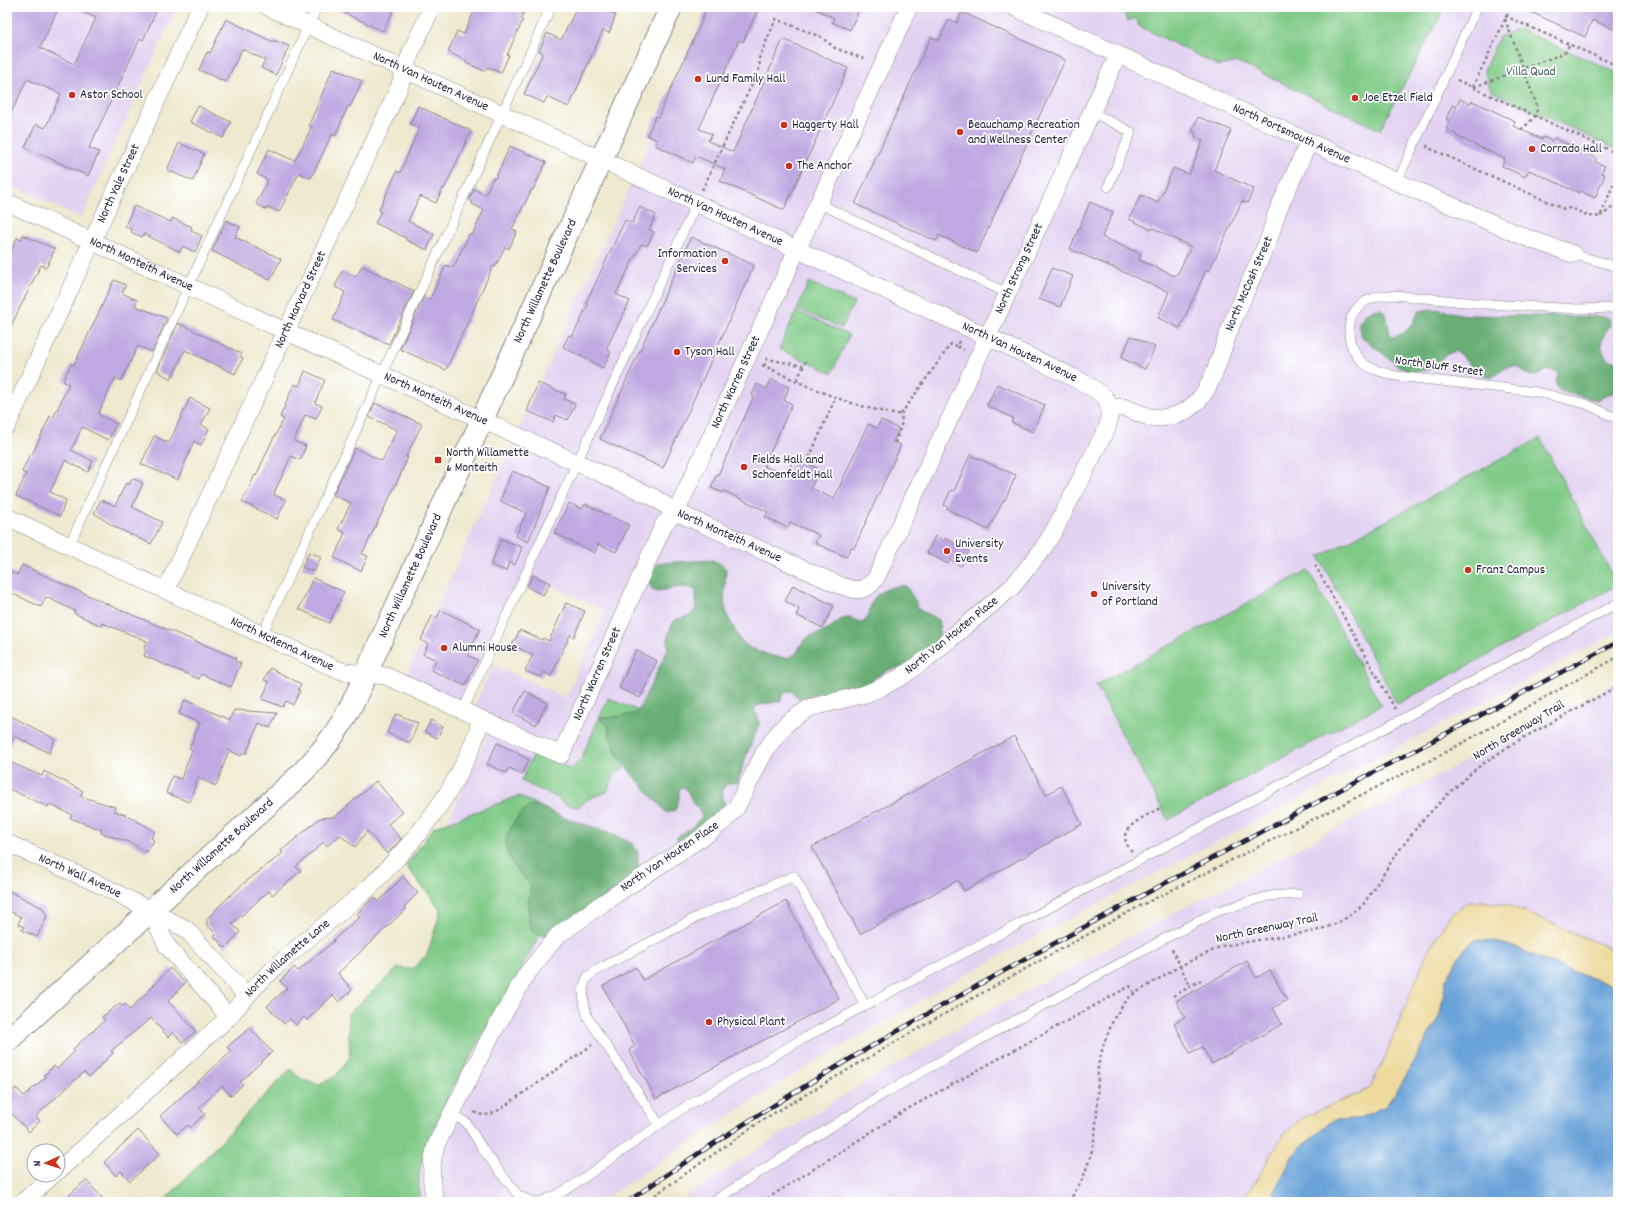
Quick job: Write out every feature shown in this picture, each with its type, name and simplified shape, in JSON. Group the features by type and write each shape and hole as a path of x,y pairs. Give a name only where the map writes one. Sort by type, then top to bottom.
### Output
{"main road":[{"name":"North Willamette Boulevard","path":"7,1041 297,778 310,765 332,738 343,721 671,7"}],"street":[{"name":"North Yale Street","path":"7,426 200,7"},
{"name":"North Van Houten Avenue","path":"268,7 988,337 1080,381 1105,397 1110,409"},
{"name":"North Harvard Street","path":"166,590 285,331 395,98 411,52 432,7"},
{"name":"North Warren Street","path":"561,755 664,524 676,512 909,7"},
{"name":"North Portsmouth Avenue","path":"1018,8 1397,182 1527,238 1573,254"},
{"name":"North Strong Street","path":"866,589 872,584 877,576 1009,294 1118,55"},
{"name":"North McCosh Street","path":"1110,409 1123,408 1149,417 1161,418 1177,415 1187,410 1198,401 1206,390 1215,371 1232,323 1270,236 1277,212 1309,142"},
{"name":"North Monteith Avenue","path":"7,202 285,331 653,497 676,512 839,585 856,590 866,589"},
{"name":"North Van Houten Place","path":"436,1202 431,1178 432,1163 436,1145 488,1042 526,975 556,936 707,834 725,820 736,808 764,752 787,723 810,708 865,694 901,677 925,660 1012,587 1027,570 1056,529 1108,426 1110,409"},
{"name":"North McKenna Avenue","path":"7,517 336,669 345,672 386,676 561,755"},
{"name":"North Willamette Lane","path":"66,1164 229,1017 246,996 287,956 382,875 417,835 453,785 472,747 481,719"},
{"name":"North Wall Avenue","path":"7,843 104,887 186,929 246,996"},
{"path":"151,911 166,946 229,1017"},
{"path":"23,1202 44,1183"}],"lane":[{"path":"69,546 317,7"},
{"path":"262,634 551,7"},
{"path":"1397,182 1478,7"},
{"path":"1092,112 1131,132 1108,187"},
{"path":"818,203 1009,294"},
{"path":"462,710 696,204"},
{"path":"1573,254 1618,267"},
{"name":"North Bluff Street","path":"1618,308 1578,309 1494,305 1393,295 1380,296 1365,302 1354,312 1348,329 1349,340 1362,363 1376,370 1396,376 1537,392 1558,396 1586,404 1618,419"},
{"path":"454,1109 466,1122 484,1151 518,1195 531,1201 539,1202 562,1193 659,1124 743,1072 1618,604"},
{"path":"659,1124 588,1018 584,1006 583,991 587,977 597,970 699,916 794,876 865,1006"},
{"path":"712,1202 885,1093 1166,938 1218,911 1269,896 1298,894"}],"path":[{"path":"1473,87 1511,7"},
{"path":"1506,17 1618,66"},
{"path":"1506,17 1536,101 1536,116 1521,130"},
{"path":"696,204 760,67 759,58 776,19 821,38 835,48 882,66"},
{"path":"1473,87 1562,54 1569,45"},
{"path":"1446,75 1618,154"},
{"path":"1427,147 1564,209 1570,207 1589,216 1600,216 1608,212 1618,203"},
{"path":"1600,216 1618,172"},
{"path":"895,443 902,422 901,414 951,344 956,346"},
{"path":"804,366 767,360 764,366 836,397 870,408 901,414"},
{"path":"797,380 806,361"},
{"path":"807,463 836,397"},
{"path":"1315,565 1401,720"},
{"path":"645,1202 764,1119 914,1031 1136,908 1437,757 1618,656"},
{"name":"North Greenway Trail","path":"1069,1202 1082,1178 1091,1156 1097,1113 1098,1066 1104,1043 1114,1018 1129,997 1180,966 1222,946 1315,931 1333,925 1348,917 1363,905 1420,822 1477,768 1512,744 1618,686"},
{"path":"1138,861 1127,844 1125,837 1127,830 1131,826 1162,808"},
{"path":"1166,938 1190,986"},
{"path":"1173,996 1201,980"},
{"path":"762,1202 904,1111 947,1086 1130,986 1134,993"},
{"path":"454,1109 488,1116 552,1074 601,1038"}],"shaded area":[{"name":"Astor School","path":"7,7 177,7 81,218 7,183"},
{"name":"University of Portland","path":"712,7 1618,7 1618,632 1036,936 963,976 769,1090 600,1202 422,1202 419,1174 428,1138 449,1097 513,985 404,866 443,831 494,719 473,709 493,665 566,698 606,611 525,573 465,705 405,678"},
{"path":"1618,681 1618,987 1461,936 1431,1021 1265,1202 678,1202 772,1140 838,1099 971,1021"}],"green space":[{"name":"Joe Etzel Field","path":"1122,7 1445,7 1380,130 1238,62 1219,66 1139,26 1136,18 1127,21"},
{"name":"Villa Quad","path":"1519,29 1618,73 1618,150 1491,91 1484,70 1499,37"},
{"path":"809,282 854,303 842,328 797,309"},
{"path":"1430,309 1466,315 1609,318 1610,325 1601,345 1608,360 1618,361 1618,394 1612,393 1597,400 1563,392 1558,389 1556,383 1558,372 1554,370 1548,370 1538,375 1531,376 1518,367 1513,366 1504,369 1491,378 1481,375 1456,351 1445,355 1429,370 1412,372 1401,368 1362,337 1359,322 1366,313 1372,310 1383,310 1388,323 1390,335 1394,337 1403,333 1409,328 1418,312"},
{"path":"796,311 849,335 832,373 779,349"},
{"name":"Franz Campus","path":"1540,438 1618,585 1397,704 1319,557"},
{"path":"712,560 721,564 726,569 724,602 727,615 740,640 750,648 772,656 787,658 796,654 803,642 808,637 828,630 844,618 850,617 856,621 864,622 868,617 875,597 883,591 898,586 906,586 916,602 917,608 938,620 940,632 937,641 929,651 900,668 890,669 866,685 812,695 804,698 799,698 791,691 788,691 785,692 780,701 756,706 754,710 758,716 759,724 745,759 738,782 729,783 723,790 724,811 680,844 677,841 677,837 691,828 702,817 700,811 694,805 686,788 682,787 679,790 679,799 675,810 667,813 630,772 618,756 609,734 608,725 598,718 637,713 668,649 668,636 671,627 675,620 691,615 696,608 696,590 680,587 654,591 648,580 652,570 658,563"},
{"path":"1308,570 1381,705 1168,820 1096,685"},
{"path":"608,698 646,714 625,766 614,776 607,792 588,799 579,807 567,805 558,798 521,781 534,753 571,769 581,759"},
{"path":"519,796 537,805 529,806 514,867 531,885 528,904 532,930 540,935 447,1098 449,1097 425,1148 421,1161 419,1188 422,1202 163,1202 290,1069 303,1080 319,1085 336,1076 350,1057 348,1014 398,968 412,969 427,955 441,910 406,866 434,827"},
{"path":"537,805 562,817 608,832 633,844 638,852 638,875 549,935 540,935 531,927 528,913 531,885 513,865 506,846 507,836 518,816 529,807"}],"sand":[{"path":"1481,901 1511,906 1618,952 1618,986 1569,971 1512,946 1492,941 1476,940 1467,945 1446,980 1440,1015 1402,1083 1386,1106 1357,1119 1334,1120 1293,1155 1270,1202 1240,1202 1255,1182 1283,1135 1302,1118 1369,1089 1381,1067 1427,953 1451,914 1467,903"}],"water":[{"path":"1476,940 1500,943 1587,977 1618,986 1618,1202 1270,1202 1293,1155 1327,1124 1334,1120 1357,1119 1386,1106 1402,1083 1440,1015 1446,980 1467,945"}],"building":[{"path":"7,7 59,7 40,48 74,64 96,18 72,7 158,7 143,40 140,39 89,148 99,152 88,176 25,147 36,124 45,128 61,94 27,79 7,122"},
{"path":"332,7 395,7 383,31"},
{"path":"476,7 526,7 521,19 523,20 507,55 509,55 501,73 487,67 485,71 466,63 467,61 448,52 457,31 464,34"},
{"path":"577,7 598,7 616,15 609,33 603,30 569,107 547,97 544,103 524,94 543,53 539,51 547,33 561,40"},
{"path":"715,7 759,7 743,42 739,40 699,129 712,134 708,141 733,152 783,39 848,68 784,210 720,181 725,169 696,156 693,163 655,145 657,140 647,135 656,116 658,117 701,23 705,11"},
{"path":"811,7 860,7 850,30 832,22 834,18"},
{"path":"1520,7 1618,7 1618,31 1592,20 1585,37"},
{"name":"Beauchamp Recreation and Wellness Center","path":"962,12 1065,60 977,253 939,235 936,241 855,204 931,37 939,40 949,19 957,23"},
{"path":"226,19 273,42 274,40 289,46 276,75 261,68 265,60 242,49 226,82 199,70 207,52 210,53"},
{"path":"333,68 362,81 350,107 348,106 335,136 332,134 311,178 299,173 279,212 268,207 267,210 256,204 268,180 257,174 269,149 295,161 312,126 309,125"},
{"name":"Corrado Hall","path":"1460,99 1470,104 1472,101 1515,121 1513,126 1542,139 1543,137 1552,141 1554,138 1596,158 1595,162 1605,166 1601,173 1605,175 1595,198 1580,191 1579,193 1529,170 1525,177 1502,166 1505,159 1456,136 1456,134 1446,129 1450,121 1446,119 1452,105 1456,107"},
{"path":"198,106 231,122 223,138 190,122"},
{"path":"418,106 471,131 436,203 420,196 408,221 434,234 427,250 375,223 381,211 379,210 397,171 400,173 419,128 410,124"},
{"path":"1198,117 1231,130 1214,170 1254,189 1247,203 1242,201 1209,271 1206,270 1180,328 1158,318 1169,292 1070,249 1090,202 1113,212 1102,237 1141,254 1139,260 1175,276 1178,273 1191,247 1153,228 1152,230 1129,219 1141,195 1158,203 1173,168 1189,174 1203,140 1195,137 1196,133 1192,131"},
{"path":"179,143 204,154 193,181 167,170"},
{"path":"510,146 546,162 512,229 517,231 509,249 505,247 495,267 493,266 446,370 400,349 424,296 430,299 446,265 453,268 470,233 472,235 484,210 472,204 473,202 469,200 474,189 485,195 493,178 495,179"},
{"path":"134,206 171,222 172,218 192,227 191,231 202,236 195,252 183,246 180,252 144,234 142,237 131,232 132,230 125,226"},
{"path":"640,207 656,215 649,230 654,232 647,246 641,244 616,294 630,301 606,349 611,352 603,368 563,347 569,335 573,336 588,304 586,303 625,220 632,223"},
{"path":"226,220 240,227 235,237 281,259 270,280 212,251"},
{"path":"23,235 55,249 46,268 41,265 7,334 7,260 17,238 21,240"},
{"name":"Tyson Hall","path":"691,237 754,265 663,468 600,439"},
{"path":"362,266 414,291 389,344 333,320 345,292 335,287 342,271 356,277"},
{"path":"1052,268 1073,276 1060,307 1039,299"},
{"path":"114,280 126,285 122,293 137,300 135,306 167,318 152,352 138,346 121,381 115,378 98,414 117,424 108,440 82,427 71,450 93,461 88,472 65,460 50,492 66,500 60,516 16,496 26,474 22,472 30,454 32,455 50,416 53,418 69,384 63,381 71,364 74,365"},
{"path":"178,323 242,354 240,356 243,358 235,374 185,350 171,379 157,371"},
{"path":"1131,336 1155,347 1145,369 1121,358"},
{"path":"305,371 325,380 315,403 322,406 316,419 305,415 294,441 306,446 300,460 291,456 275,491 274,495 286,500 277,519 242,502 284,419 280,417 294,384 299,386"},
{"name":"Fields Hall and Schoenfeldt Hall","path":"771,379 789,387 784,400 792,404 764,466 786,476 795,457 819,469 811,488 834,499 868,424 877,428 881,420 899,429 893,442 901,445 854,548 851,547 846,557 815,543 819,535 790,522 788,528 765,517 768,512 724,491 723,493 711,488 754,396 752,395 757,384 767,389"},
{"path":"538,383 566,394 564,399 575,404 568,420 556,415 553,422 527,411"},
{"path":"997,384 1045,405 1033,432 1011,422 1013,418 987,406"},
{"path":"190,398 210,408 201,425 209,429 201,445 194,441 178,480 141,464 154,436 169,443"},
{"path":"375,403 422,424 406,457 408,457 398,480 362,554 368,556 361,571 334,558 345,533 338,529 351,503 333,495 355,448 382,461 397,430 369,417"},
{"path":"970,455 1016,475 1005,500 988,530 947,509 948,507 944,505 951,490 954,491"},
{"path":"512,471 550,487 528,542 516,536 526,513 500,501"},
{"path":"132,478 143,483 132,507 162,522 151,544 113,526 94,513 101,500 115,506 126,483 129,485"},
{"path":"569,503 582,509 585,504 629,525 616,552 598,544 595,553 554,533"},
{"name":"University Events","path":"935,536 944,541 945,538 969,551 961,566 950,560 948,564 927,553"},
{"path":"501,539 522,547 515,565 509,562 506,571 491,565"},
{"path":"309,552 321,557 314,572 302,567"},
{"path":"22,565 118,609 236,658 235,661 241,663 231,687 201,674 199,679 144,656 146,650 144,648 147,641 102,623 101,626 46,597 41,607 7,591 7,570 17,575"},
{"path":"533,575 550,583 543,595 527,587"},
{"path":"313,578 344,592 329,623 299,609"},
{"path":"793,585 834,606 823,628 796,615 799,609 785,601"},
{"path":"566,603 585,611 574,637 570,635 551,676 544,672 541,677 525,671 533,655 512,645 520,630 542,640 543,638 549,641"},
{"name":"Alumni House","path":"441,610 480,629 467,655 478,660 465,686 431,670 436,660 423,654 428,644 421,640 432,616 437,618"},
{"path":"636,650 657,661 640,698 619,688"},
{"path":"270,668 301,684 298,690 300,691 293,705 286,701 283,707 262,699 269,682 264,680"},
{"path":"525,691 547,703 536,725 513,713"},
{"path":"185,700 230,720 234,710 277,713 270,728 259,723 246,754 243,752 241,756 229,750 216,786 198,778 189,802 166,793 172,776 181,779 192,750 189,748 200,723 179,714"},
{"path":"7,714 55,739 49,753 14,736 7,751"},
{"path":"396,714 418,723 410,743 387,733"},
{"path":"431,720 443,727 437,738 425,732"},
{"path":"1014,736 1046,795 1061,786 1082,824 964,891 958,880 860,934 812,847"},
{"path":"497,743 529,760 522,774 509,768 506,773 487,764"},
{"path":"7,761 42,776 44,771 83,791 80,796 115,807 114,811 126,815 155,831 151,838 154,840 147,852 129,842 101,833 102,830 70,818 72,815 49,804 48,807 7,788"},
{"path":"376,781 403,812 388,824 401,839 387,854 367,831 355,847 340,835 327,846 324,842 296,867 301,871 272,895 269,891 232,924 240,932 225,948 214,936 216,934 206,924 208,922 206,920 244,883 283,853 281,851 320,818 335,817"},
{"path":"403,877 418,893 404,907 406,909 338,973 352,990 339,1002 333,995 307,1020 304,1017 296,1025 290,1019 284,1024 267,1006 287,988 280,981 294,967 298,971 334,941 333,940 360,917 357,914 374,897 378,902"},
{"path":"7,890 43,908 47,916 37,937 22,930 24,927 18,924 21,917 7,910"},
{"name":"Physical Plant","path":"786,901 839,999 656,1099 629,1050 635,1046 603,986 636,967 643,980"},
{"path":"1247,961 1256,978 1270,970 1287,1000 1273,1008 1282,1024 1212,1064 1202,1047 1190,1053 1174,1023 1185,1017 1176,1001"},
{"path":"170,968 185,983 168,1001 196,1031 183,1043 173,1032 168,1037 151,1018 111,1051 113,1053 89,1077 84,1072 36,1116 40,1121 29,1132 7,1109 7,1082 14,1091 16,1088 24,1096 46,1077 44,1075 54,1066 57,1069 75,1051 73,1049 105,1020 102,1017 120,1003 122,1006 125,1004 130,1010"},
{"path":"250,1028 272,1052 240,1082 243,1084 231,1096 222,1086 199,1108 205,1114 190,1128 188,1125 177,1134 160,1116 231,1052 227,1047"},
{"path":"138,1130 160,1154 130,1181 121,1171 116,1176 104,1162"},
{"path":"86,1180 106,1202 61,1202"}],"railway":[{"path":"627,1202 760,1114 964,993 1173,879 1618,642"}],"place":[{"name":"Lund Family Hall","path":"698,79"},
{"name":"Astor School","path":"72,95"},
{"name":"Joe Etzel Field","path":"1355,98"},
{"name":"Haggerty Hall","path":"784,125"},
{"name":"Beauchamp Recreation and Wellness Center","path":"960,132"},
{"name":"Corrado Hall","path":"1532,149"},
{"name":"The Anchor","path":"789,166"},
{"name":"Information Services","path":"725,261"},
{"name":"Tyson Hall","path":"677,352"},
{"name":"North Willamette & Monteith","path":"438,460"},
{"name":"Fields Hall and Schoenfeldt Hall","path":"744,467"},
{"name":"University Events","path":"947,551"},
{"name":"Franz Campus","path":"1468,570"},
{"name":"University of Portland","path":"1094,594"},
{"name":"Alumni House","path":"444,648"},
{"name":"Physical Plant","path":"709,1022"}]}
